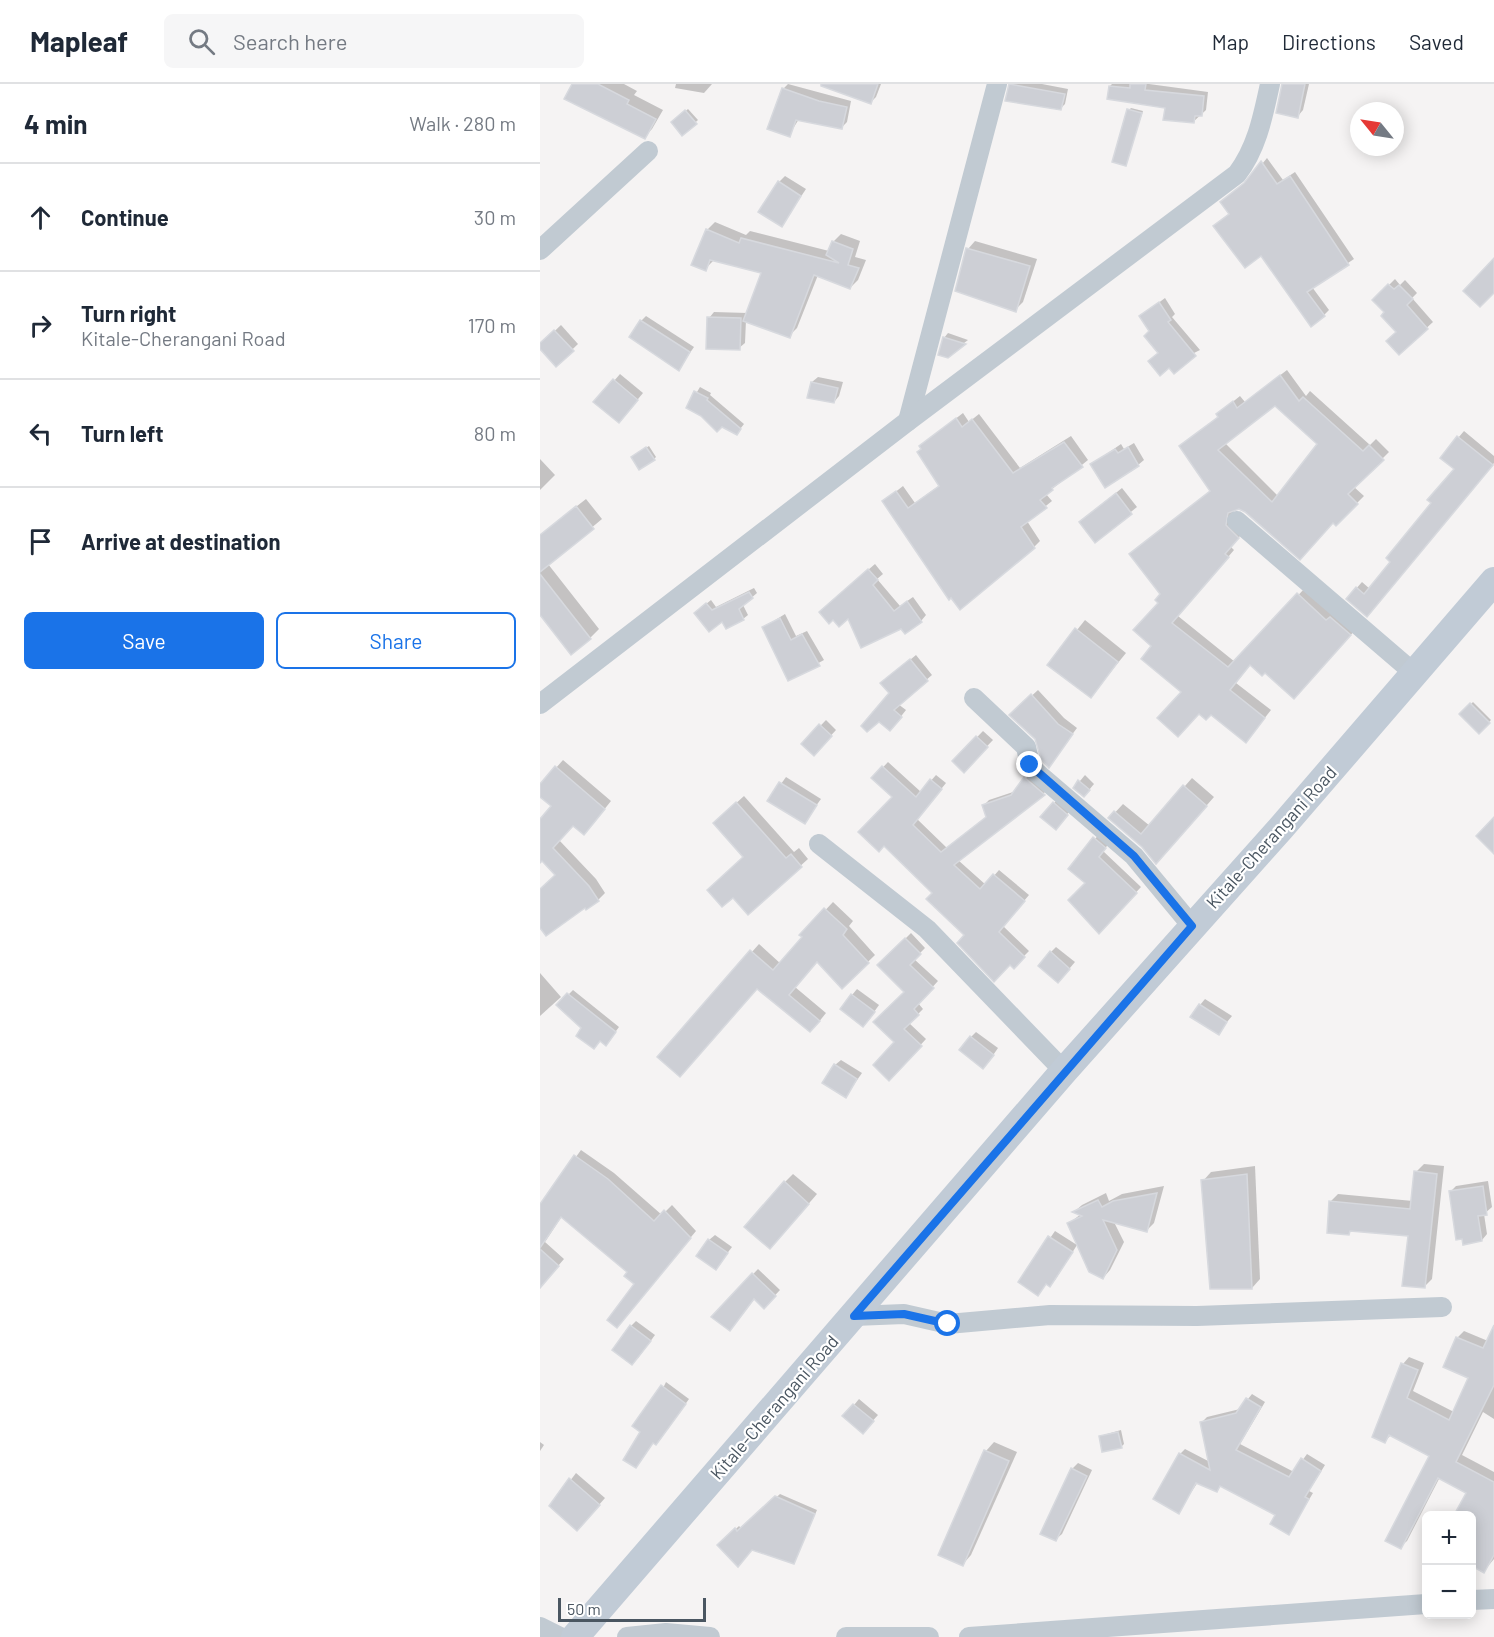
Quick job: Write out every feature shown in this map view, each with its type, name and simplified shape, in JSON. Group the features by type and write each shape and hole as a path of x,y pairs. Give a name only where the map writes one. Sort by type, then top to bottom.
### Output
{"main road":[{"name":"Kitale-Cherangani Road","path":"575,1637 1064,1071 1281,828 1494,581"}],"street":[{"path":"908,421 997,84"},
{"path":"540,704 908,421 1237,174 1248,160 1256,143 1270,84"},
{"path":"540,250 648,151"},
{"path":"1237,521 1414,673"},
{"path":"974,698 1026,747 1030,765 1036,772 1134,856 1192,926"},
{"path":"819,844 927,929 1064,1071"},
{"path":"854,1316 904,1314 948,1324 1050,1315 1197,1316 1442,1307"},
{"path":"1476,1600 1494,1599"},
{"path":"969,1637 1422,1604"},
{"path":"540,1627 560,1637"},
{"path":"627,1637 666,1633 710,1637"},
{"path":"846,1637 929,1637"}],"building":[{"path":"572,84 598,84 629,100 627,104 656,119 645,139 564,99"},
{"path":"821,84 878,84 871,104 821,86"},
{"path":"1009,84 1065,94 1061,110 1005,101"},
{"path":"1130,84 1146,84 1145,90 1204,96 1202,116 1195,116 1194,123 1163,120 1165,108 1107,99 1109,86 1130,88"},
{"path":"1282,84 1305,84 1298,118 1276,113"},
{"path":"782,88 819,101 847,107 842,129 796,120 790,137 767,129"},
{"path":"1127,109 1142,113 1126,166 1112,162"},
{"path":"685,110 697,124 682,136 671,122"},
{"path":"1261,161 1277,184 1290,176 1349,265 1307,292 1325,316 1311,327 1261,256 1245,268 1213,226 1229,214 1220,202 1244,183"},
{"path":"778,181 801,196 782,227 758,212"},
{"path":"706,229 739,243 741,238 839,263 826,255 832,241 853,249 848,265 859,268 850,289 814,275 790,338 743,321 761,273 710,260 706,271 691,265"},
{"path":"966,248 1030,266 1016,312 955,291"},
{"path":"1494,258 1494,293 1480,307 1463,291"},
{"path":"1388,284 1394,289 1399,285 1413,299 1407,305 1428,329 1399,355 1386,341 1396,332 1381,316 1384,312 1372,300"},
{"path":"1159,302 1171,320 1168,322 1196,356 1174,374 1169,368 1160,376 1148,361 1158,353 1144,336 1149,331 1139,316"},
{"path":"707,317 741,318 740,350 706,349"},
{"path":"640,320 690,352 679,371 629,337"},
{"path":"554,330 574,351 556,367 540,349 540,343"},
{"path":"943,337 966,344 948,358 938,355"},
{"path":"1280,375 1299,401 1303,397 1363,451 1369,445 1384,460 1348,494 1358,504 1336,526 1333,523 1300,560 1245,512 1239,509 1228,513 1226,525 1239,538 1225,554 1229,557 1172,623 1228,667 1297,593 1326,620 1330,617 1351,635 1294,699 1265,673 1262,676 1250,665 1230,690 1265,718 1246,743 1211,715 1206,720 1199,714 1178,737 1157,718 1181,692 1141,659 1151,646 1133,630 1158,603 1155,600 1160,594 1129,554 1210,491 1179,446 1218,417 1216,414 1233,401 1237,408","holes":["1275,406 1317,444 1272,502 1218,450"]},
{"path":"613,379 638,400 619,423 593,402"},
{"path":"811,382 838,388 834,403 807,398"},
{"path":"694,391 708,398 707,400 741,429 737,435 722,427 717,432 701,416 686,408"},
{"path":"956,418 962,427 972,419 1013,473 1064,442 1083,467 1052,488 1053,490 1040,500 1047,508 1021,527 1035,548 960,610 951,598 949,600 882,501 896,491 908,508 939,486 917,452 921,449 919,446"},
{"path":"1457,436 1493,465 1367,617 1346,599 1356,587 1364,594 1390,562 1386,558 1431,503 1427,500 1454,469 1440,458"},
{"path":"646,447 655,460 639,470 631,457"},
{"path":"1128,447 1139,466 1105,488 1090,464 1115,449 1118,453"},
{"path":"1116,493 1132,514 1095,543 1079,522"},
{"path":"576,506 594,529 540,572 540,535"},
{"path":"868,569 878,580 873,585 894,611 907,601 922,622 905,634 901,629 861,648 848,619 839,627 833,620 829,624 819,612"},
{"path":"540,574 591,639 571,655 540,615"},
{"path":"749,592 753,598 739,609 744,620 726,629 722,622 709,632 694,613 706,603 712,610"},
{"path":"780,618 791,640 802,634 820,666 788,681 762,627"},
{"path":"1075,628 1118,662 1091,698 1047,665"},
{"path":"910,659 928,681 894,710 902,717 890,731 879,722 867,732 861,726 889,693 880,683"},
{"path":"1031,694 1058,724 1073,734 1049,768 1041,759 1035,739 1009,715"},
{"path":"1470,703 1490,723 1479,734 1459,714"},
{"path":"819,724 832,736 814,756 801,744"},
{"path":"976,736 988,747 964,773 952,761"},
{"path":"555,766 605,809 584,835 573,826 553,848 589,886 599,901 586,910 585,908 546,936 540,928 540,889 555,875 542,861 540,863 540,819 551,806 540,797 540,784"},
{"path":"882,766 916,797 930,779 942,789 913,825 941,852 986,817 982,805 1011,795 1024,777 1045,795 954,865 980,889 993,874 1025,901 999,932 1025,957 1014,969 1010,965 994,982 957,943 964,935 926,899 932,893 884,846 879,852 858,832 892,797 871,778"},
{"path":"1078,780 1090,790 1084,797 1073,788"},
{"path":"779,782 817,805 805,824 767,801"},
{"path":"1183,785 1207,806 1156,864 1142,847 1108,818 1114,811 1141,834"},
{"path":"736,802 786,858 791,854 802,867 748,915 733,898 722,907 707,890 743,857 713,823"},
{"path":"1053,802 1068,815 1056,830 1040,817"},
{"path":"1494,817 1494,854 1476,836"},
{"path":"1093,837 1106,848 1099,857 1137,893 1099,934 1068,900 1085,883 1068,869"},
{"path":"824,908 847,929 843,935 869,963 842,989 817,962 789,995 820,1021 810,1032 757,989 680,1077 657,1057 750,950 773,970 802,937 799,935"},
{"path":"905,938 921,954 910,965 934,988 914,1009 919,1015 904,1029 922,1046 889,1081 873,1065 894,1042 873,1022 904,992 877,965"},
{"path":"1050,951 1070,969 1058,983 1038,966"},
{"path":"567,993 616,1032 606,1046 600,1041 594,1049 576,1036 581,1028 556,1005"},
{"path":"851,994 875,1012 863,1027 840,1009"},
{"path":"1199,1004 1227,1022 1219,1035 1190,1017"},
{"path":"970,1036 994,1055 983,1069 959,1050"},
{"path":"834,1064 857,1079 846,1098 822,1083"},
{"path":"574,1155 608,1179 654,1221 664,1210 691,1238 617,1328 607,1320 634,1284 624,1276 627,1272 561,1217 540,1248 540,1204"},
{"path":"1414,1171 1437,1174 1425,1288 1402,1286 1408,1236 1350,1231 1349,1235 1327,1233 1329,1201 1410,1209"},
{"path":"1247,1174 1252,1289 1210,1289 1201,1180"},
{"path":"784,1181 809,1204 770,1249 744,1227"},
{"path":"1483,1186 1487,1215 1478,1216 1482,1241 1463,1245 1462,1239 1456,1240 1449,1191"},
{"path":"1157,1193 1147,1232 1103,1220 1117,1250 1103,1279 1089,1272 1067,1223 1082,1216 1072,1212 1098,1200 1102,1207 1113,1201"},
{"path":"1048,1236 1073,1252 1050,1287 1046,1284 1038,1296 1018,1282"},
{"path":"708,1239 728,1253 716,1270 696,1256"},
{"path":"540,1249 559,1266 540,1288"},
{"path":"752,1273 776,1296 764,1309 754,1299 730,1331 711,1317"},
{"path":"630,1325 651,1341 632,1365 612,1350"},
{"path":"1494,1325 1494,1385 1456,1462 1494,1482 1494,1555 1484,1573 1476,1568 1476,1511 1456,1511 1466,1493 1438,1478 1401,1549 1385,1541 1429,1456 1389,1435 1385,1443 1372,1437 1401,1363 1418,1370 1407,1398 1449,1420 1468,1378 1443,1367 1456,1337 1483,1348"},
{"path":"661,1385 686,1404 656,1445 653,1443 636,1468 623,1460 640,1432 632,1426"},
{"path":"1246,1398 1261,1407 1236,1450 1289,1477 1301,1458 1321,1471 1305,1497 1309,1499 1289,1535 1270,1524 1275,1515 1220,1486 1217,1492 1196,1483 1179,1514 1153,1499 1179,1453 1210,1470 1200,1422 1236,1413"},
{"path":"853,1404 874,1421 863,1434 842,1416"},
{"path":"1118,1432 1122,1448 1102,1452 1099,1436"},
{"path":"984,1450 1009,1461 963,1566 938,1555"},
{"path":"1071,1468 1087,1476 1056,1541 1040,1534"},
{"path":"569,1478 600,1505 577,1531 549,1506"},
{"path":"775,1496 815,1514 794,1564 752,1550 738,1567 717,1545 735,1528 737,1531"}],"route":[{"path":"948,1324 904,1314 854,1316 1192,926 1134,856 1030,765"}]}
